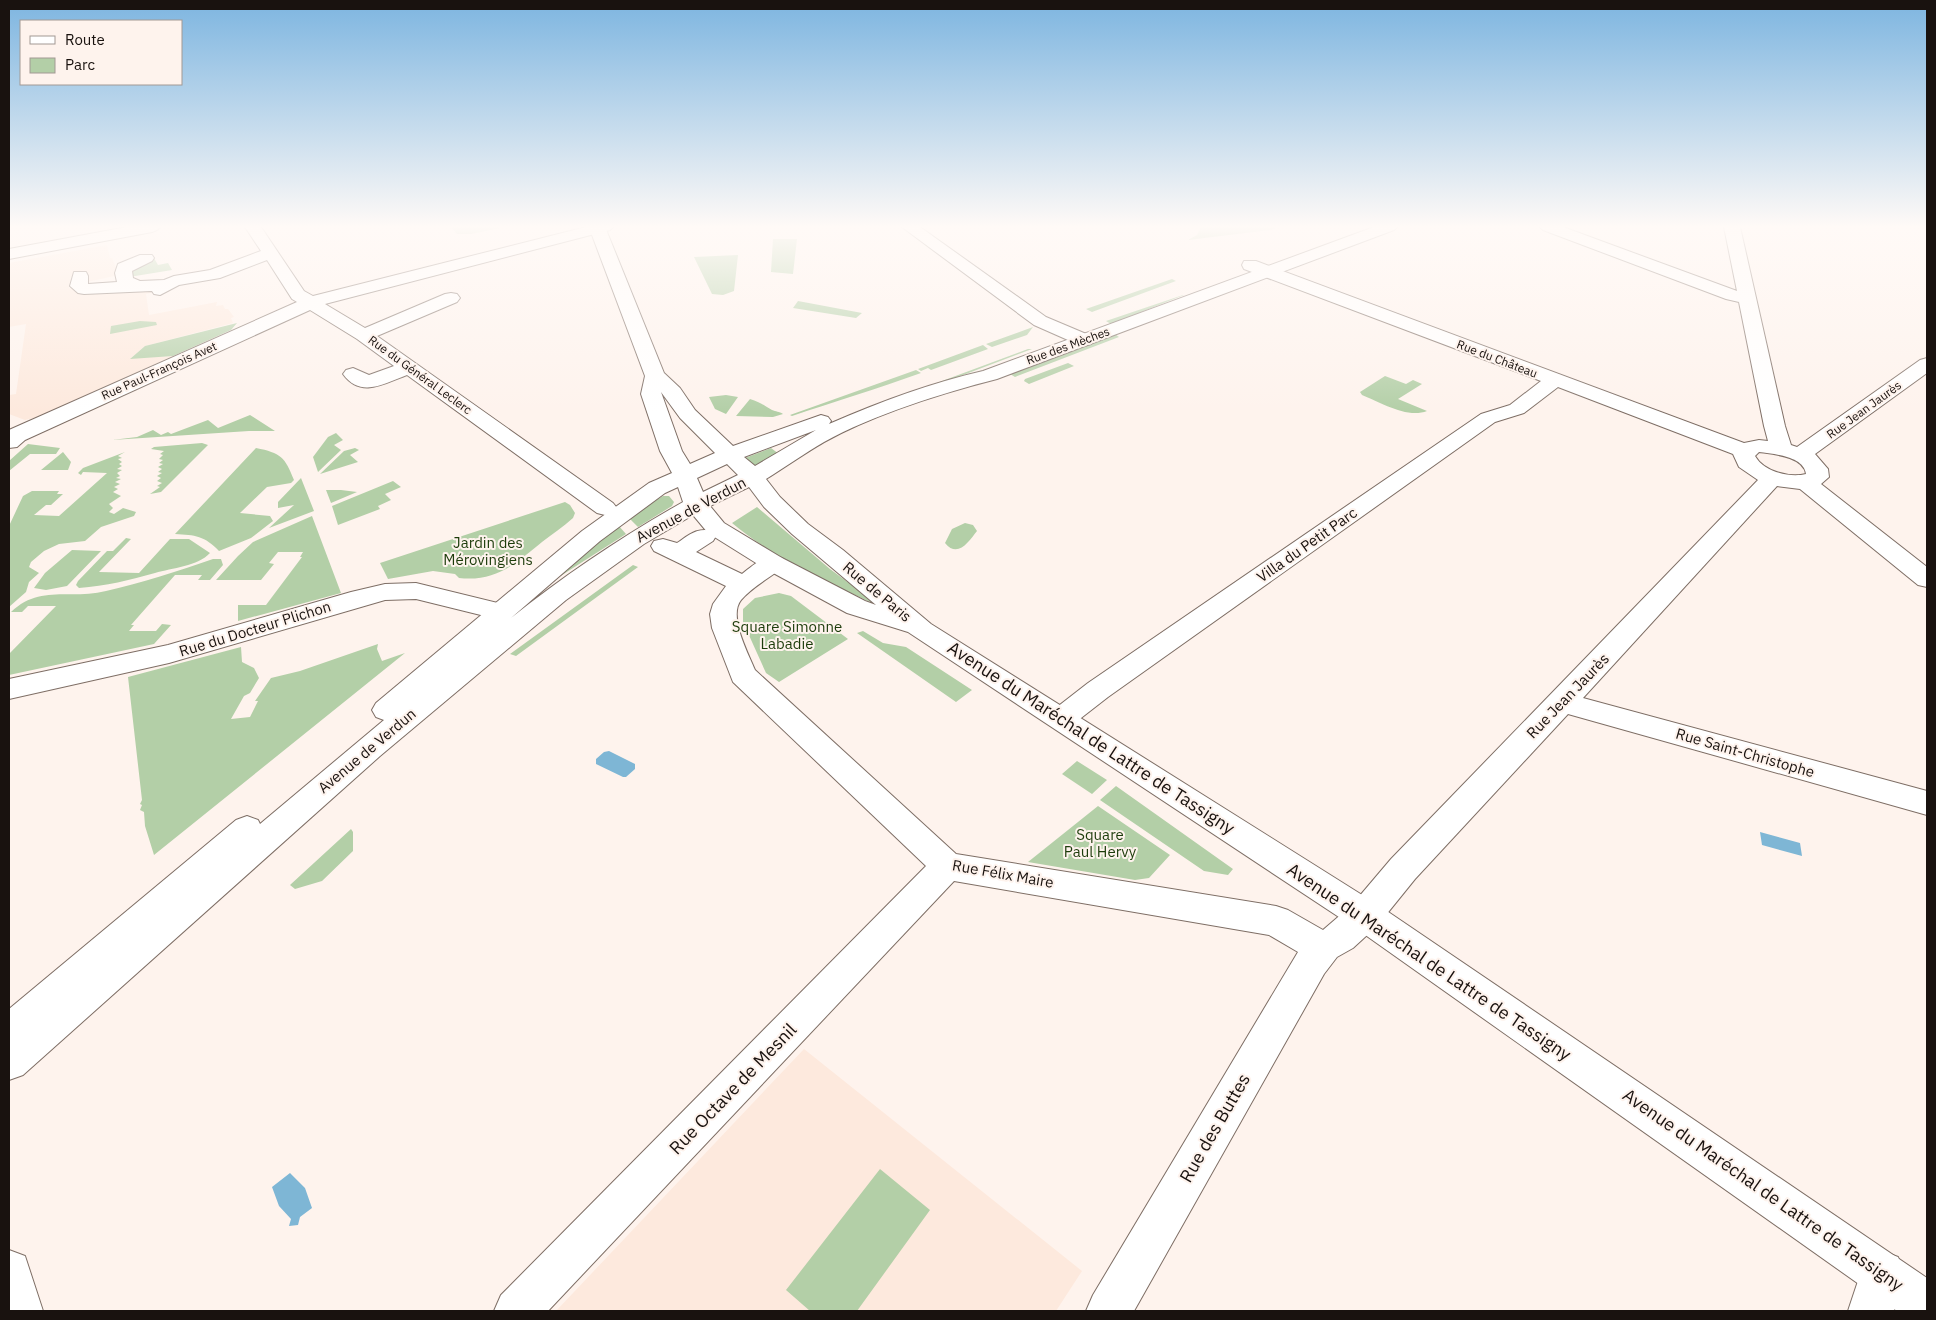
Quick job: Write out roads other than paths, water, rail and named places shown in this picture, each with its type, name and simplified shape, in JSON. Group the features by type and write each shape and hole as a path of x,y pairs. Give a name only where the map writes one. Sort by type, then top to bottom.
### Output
{"street":[{"name":"Rue du Général Leclerc","path":"294,289 298,295 364,335 605,508"},
{"name":"Rue Paul-François Avet","path":"11,435 312,302 364,289"},
{"path":"623,289 655,376"},
{"path":"995,289 1040,321 1074,336"},
{"name":"Rue des Mèches","path":"728,455 1074,336 1202,289"},
{"name":"Rue du Château","path":"1313,289 1745,451"},
{"path":"1715,289 1746,298"},
{"path":"1744,289 1794,445 1816,466 1818,476 1806,482 1772,478 1748,465 1743,455 1745,451 1759,446 1794,445"},
{"path":"364,335 451,298"},
{"name":"Rue des Mèches","path":"753,477 818,437 862,417 949,386 990,375 1074,336"},
{"name":"Rue Jean Jaurès","path":"1794,445 1927,364"},
{"path":"362,384 409,367"},
{"name":"Rue de Paris","path":"655,376 673,392 687,414 753,477 768,499 800,529 834,555 922,630"},
{"name":"Rue de Paris","path":"655,376 652,394 671,451 684,474 696,504 716,528 772,563 856,607 922,630"},
{"name":"Villa du Petit Parc","path":"1062,718 1098,690 1488,418 1517,409 1555,380"},
{"name":"Avenue de Verdun","path":"9,1032 616,517 657,488 728,455"},
{"name":"Avenue de Verdun","path":"9,1062 369,748 557,594 635,539 696,504 753,477"},
{"name":"Rue Jean Jaurès","path":"1366,916 1399,874 1772,478"},
{"path":"1806,482 1927,579"},
{"path":"704,536 671,550 739,582"},
{"name":"Rue Félix Maire","path":"772,563 732,594 723,614 724,628 743,675 926,843 947,866 1276,921 1318,946 1324,946"},
{"name":"Rue du Docteur Plichon","path":"9,689 169,654 341,603 385,592 416,591 502,612"},
{"name":"Avenue du Maréchal de Lattre de Tassigny","path":"922,630 1062,718 1366,916 1876,1292 1927,1304"},
{"name":"Rue Saint-Christophe","path":"1562,702 1927,803"},
{"name":"Rue Octave de Mesnil","path":"517,1311 947,866"},
{"path":"1324,946 1342,936 1366,916"},
{"name":"Rue des Buttes","path":"1109,1311 1311,963 1324,946"},
{"path":"9,1272 20,1311"}],"water":[{"path":"609,751 635,764 635,769 626,777 623,777 596,764 596,759 604,752"},
{"path":"1760,832 1800,843 1802,856 1762,845"},
{"path":"290,1173 305,1188 312,1208 300,1217 298,1225 289,1226 291,1219 279,1206 272,1187"}],"park label":[{"name":"Jardin des Mérovingiens","path":"488,552"},
{"name":"Square Simonne Labadie","path":"787,636"},
{"name":"Square Paul Hervy","path":"1100,844"}]}
